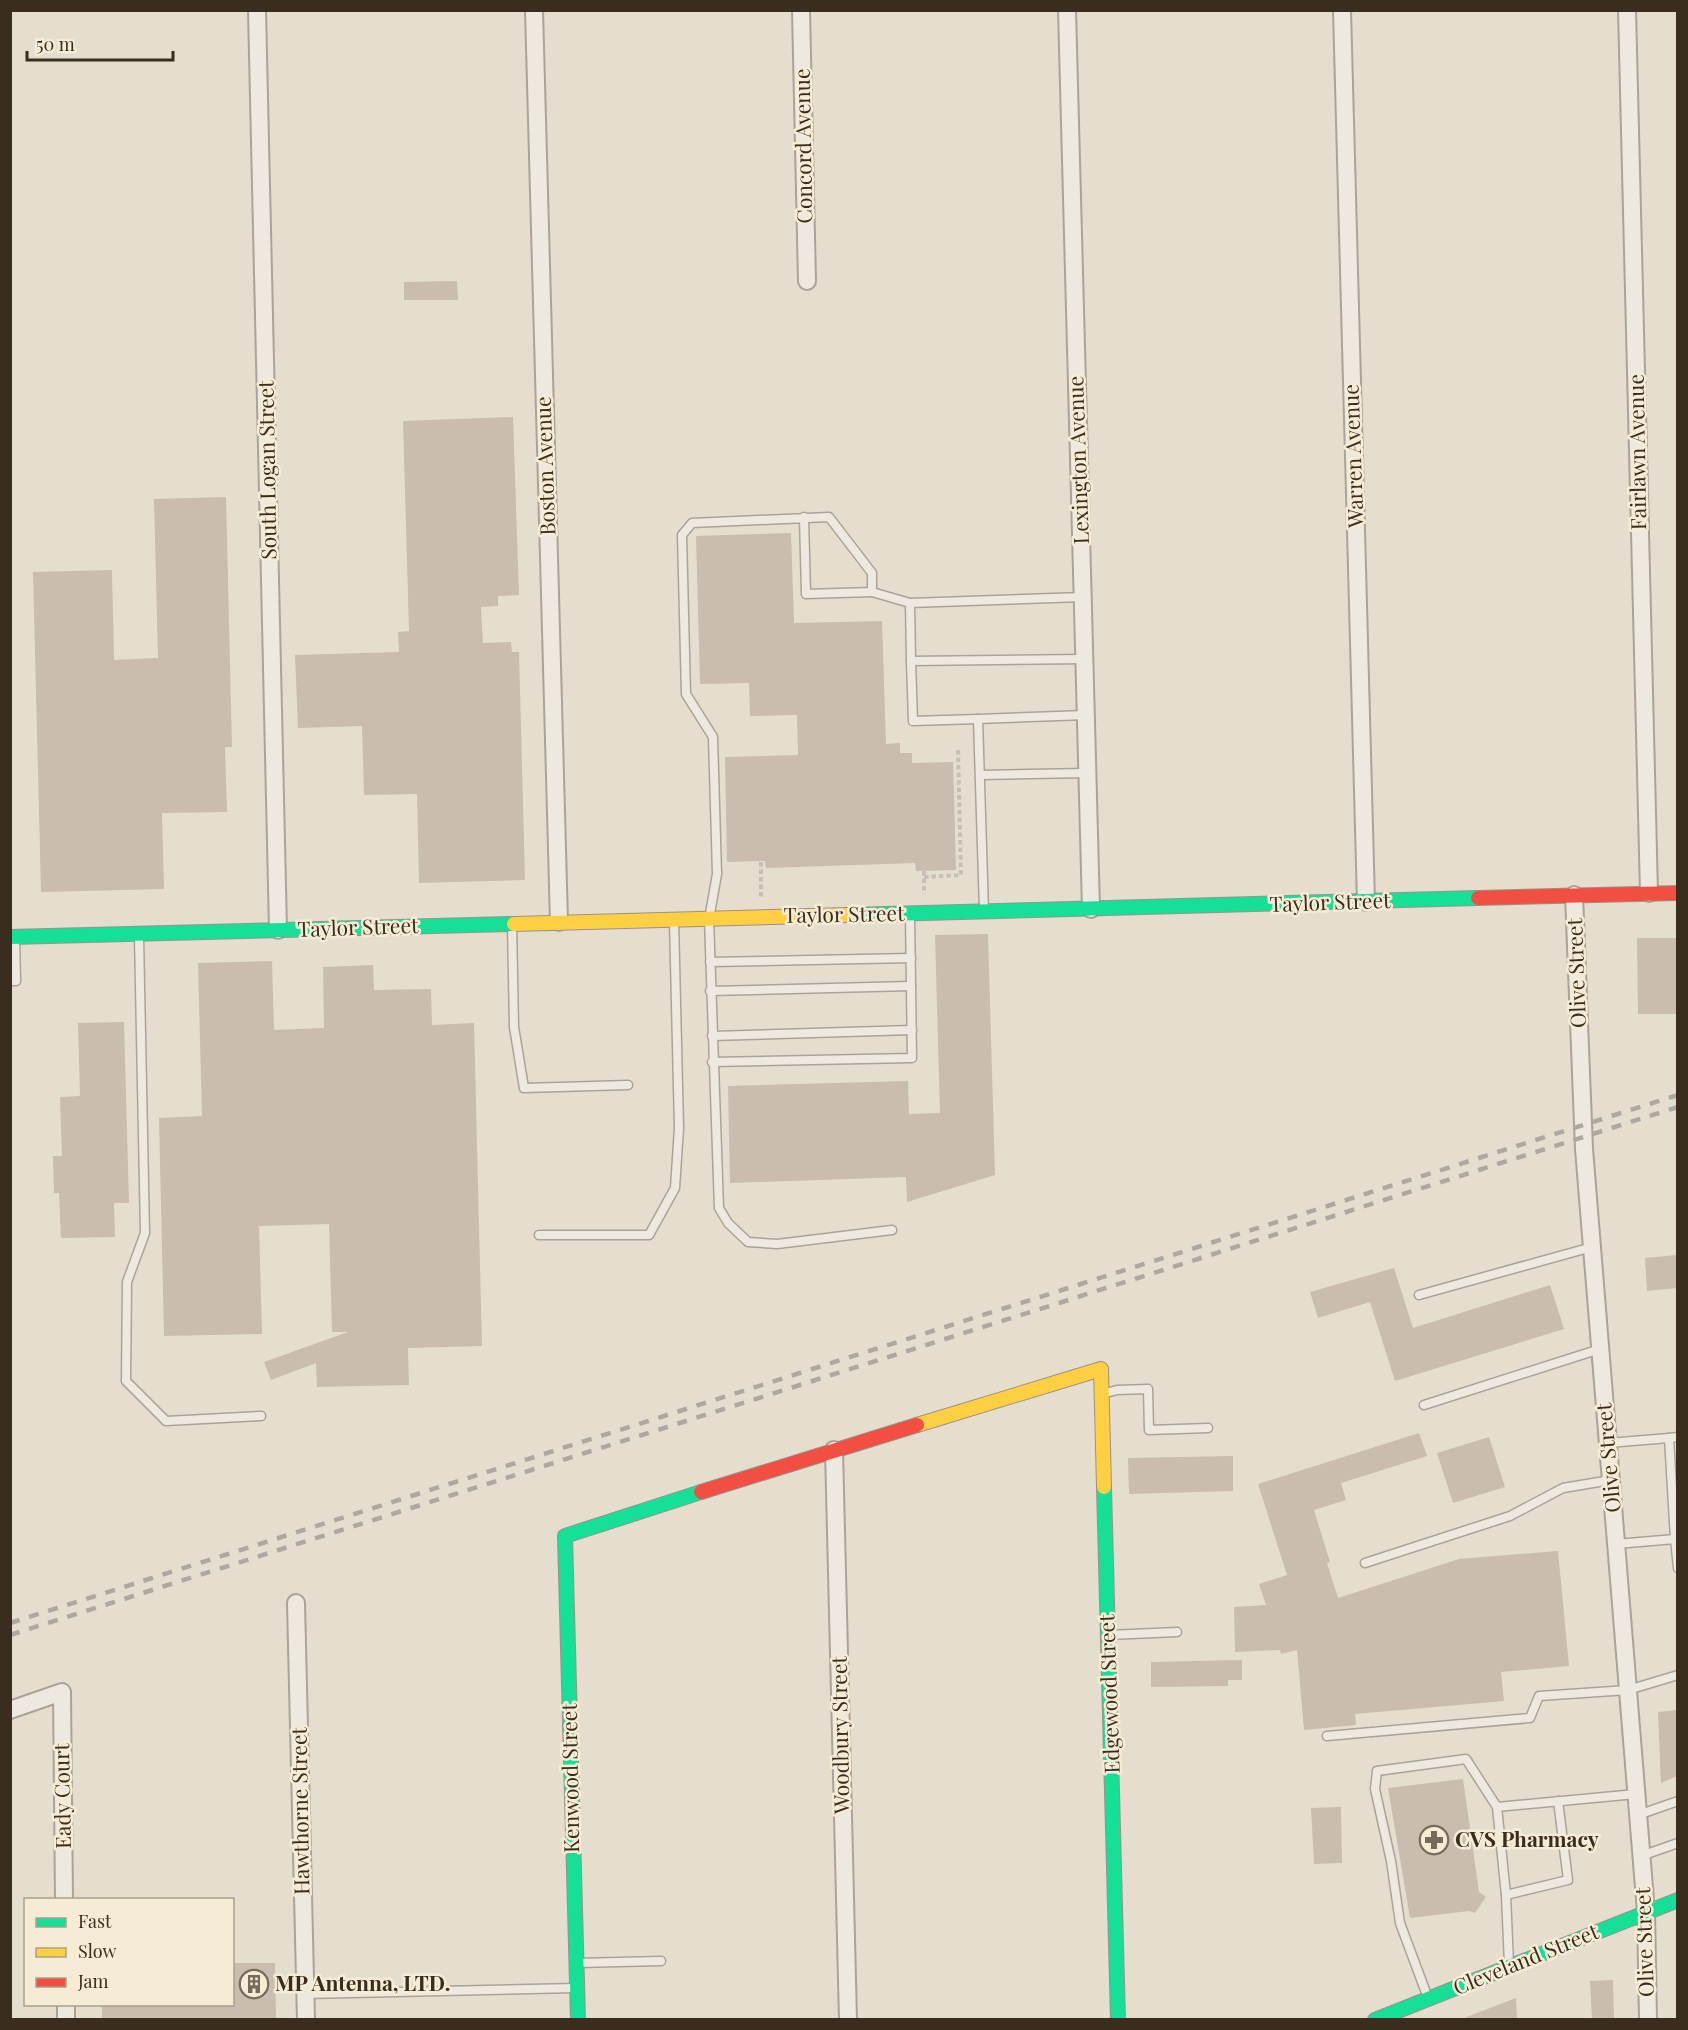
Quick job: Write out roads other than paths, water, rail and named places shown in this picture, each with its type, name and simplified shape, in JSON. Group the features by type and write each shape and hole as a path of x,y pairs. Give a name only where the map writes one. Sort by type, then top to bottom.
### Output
{"street":[{"name":"South Logan Street","path":"257,10 278,930"},
{"name":"Boston Avenue","path":"534,10 559,922"},
{"name":"Concord Avenue","path":"801,10 807,281"},
{"name":"Lexington Avenue","path":"1067,10 1091,909"},
{"name":"Warren Avenue","path":"1342,10 1366,902"},
{"name":"Fairlawn Avenue","path":"1627,10 1649,893"},
{"name":"Taylor Street","path":"13,937 1677,893"},
{"name":"Olive Street","path":"1574,895 1583,1137 1646,1912 1648,2019"},
{"name":"Edgewood Street","path":"834,1450 1101,1369 1118,2019"},
{"name":"Kenwood Street","path":"578,2019 565,1536 834,1450"},
{"name":"Woodbury Street","path":"834,1450 848,2019"},
{"name":"Hawthorne Street","path":"296,1604 306,2019"},
{"name":"Eady Court","path":"10,1710 62,1692 64,1898"},
{"name":"Cleveland Street","path":"1381,2018 1677,1900"}],"lane":[{"path":"804,517 806,594 872,592 910,603 1083,597"},
{"path":"872,592 872,573 829,517 692,523 682,535 686,694 713,737 717,874 709,919 712,1062 719,1208 728,1223 748,1242 777,1244 892,1230"},
{"path":"910,603 913,721 1086,715"},
{"path":"911,661 1084,659"},
{"path":"978,719 984,912"},
{"path":"981,776 1087,773"},
{"path":"712,1062 912,1058 910,914"},
{"path":"539,1235 649,1235 675,1188 679,1128 674,920"},
{"path":"512,924 514,1027 524,1088 628,1085"},
{"path":"139,933 145,1233 127,1282 126,1381 166,1421 261,1416"},
{"path":"10,981 16,981 13,937"},
{"path":"710,962 911,958"},
{"path":"711,991 911,986"},
{"path":"712,1035 912,1030"},
{"path":"1419,1294 1592,1247"},
{"path":"1424,1405 1600,1349"},
{"path":"1102,1394 1117,1390 1148,1389 1149,1430 1208,1428"},
{"path":"1608,1443 1673,1438 1677,1568"},
{"path":"1365,1563 1510,1516 1563,1488 1611,1480"},
{"path":"1616,1544 1675,1539"},
{"path":"1108,1635 1177,1632"},
{"path":"1327,1736 1530,1718 1539,1696 1628,1690 1677,1675"},
{"path":"1428,1998 1400,1923 1391,1861 1375,1789 1377,1771 1466,1759 1497,1807 1506,1895 1509,1966"},
{"path":"1497,1807 1636,1794"},
{"path":"1506,1895 1568,1880 1558,1801"},
{"path":"1638,1815 1677,1801"},
{"path":"1641,1856 1677,1843"},
{"path":"576,1963 662,1960"},
{"path":"305,1994 577,1988"}],"railway":[{"path":"10,1623 1678,1095"},
{"path":"10,1635 1678,1107"}],"place":[{"name":"CVS Pharmacy","path":"1434,1840"},
{"name":"MP Antenna, LTD.","path":"254,1984"}]}
